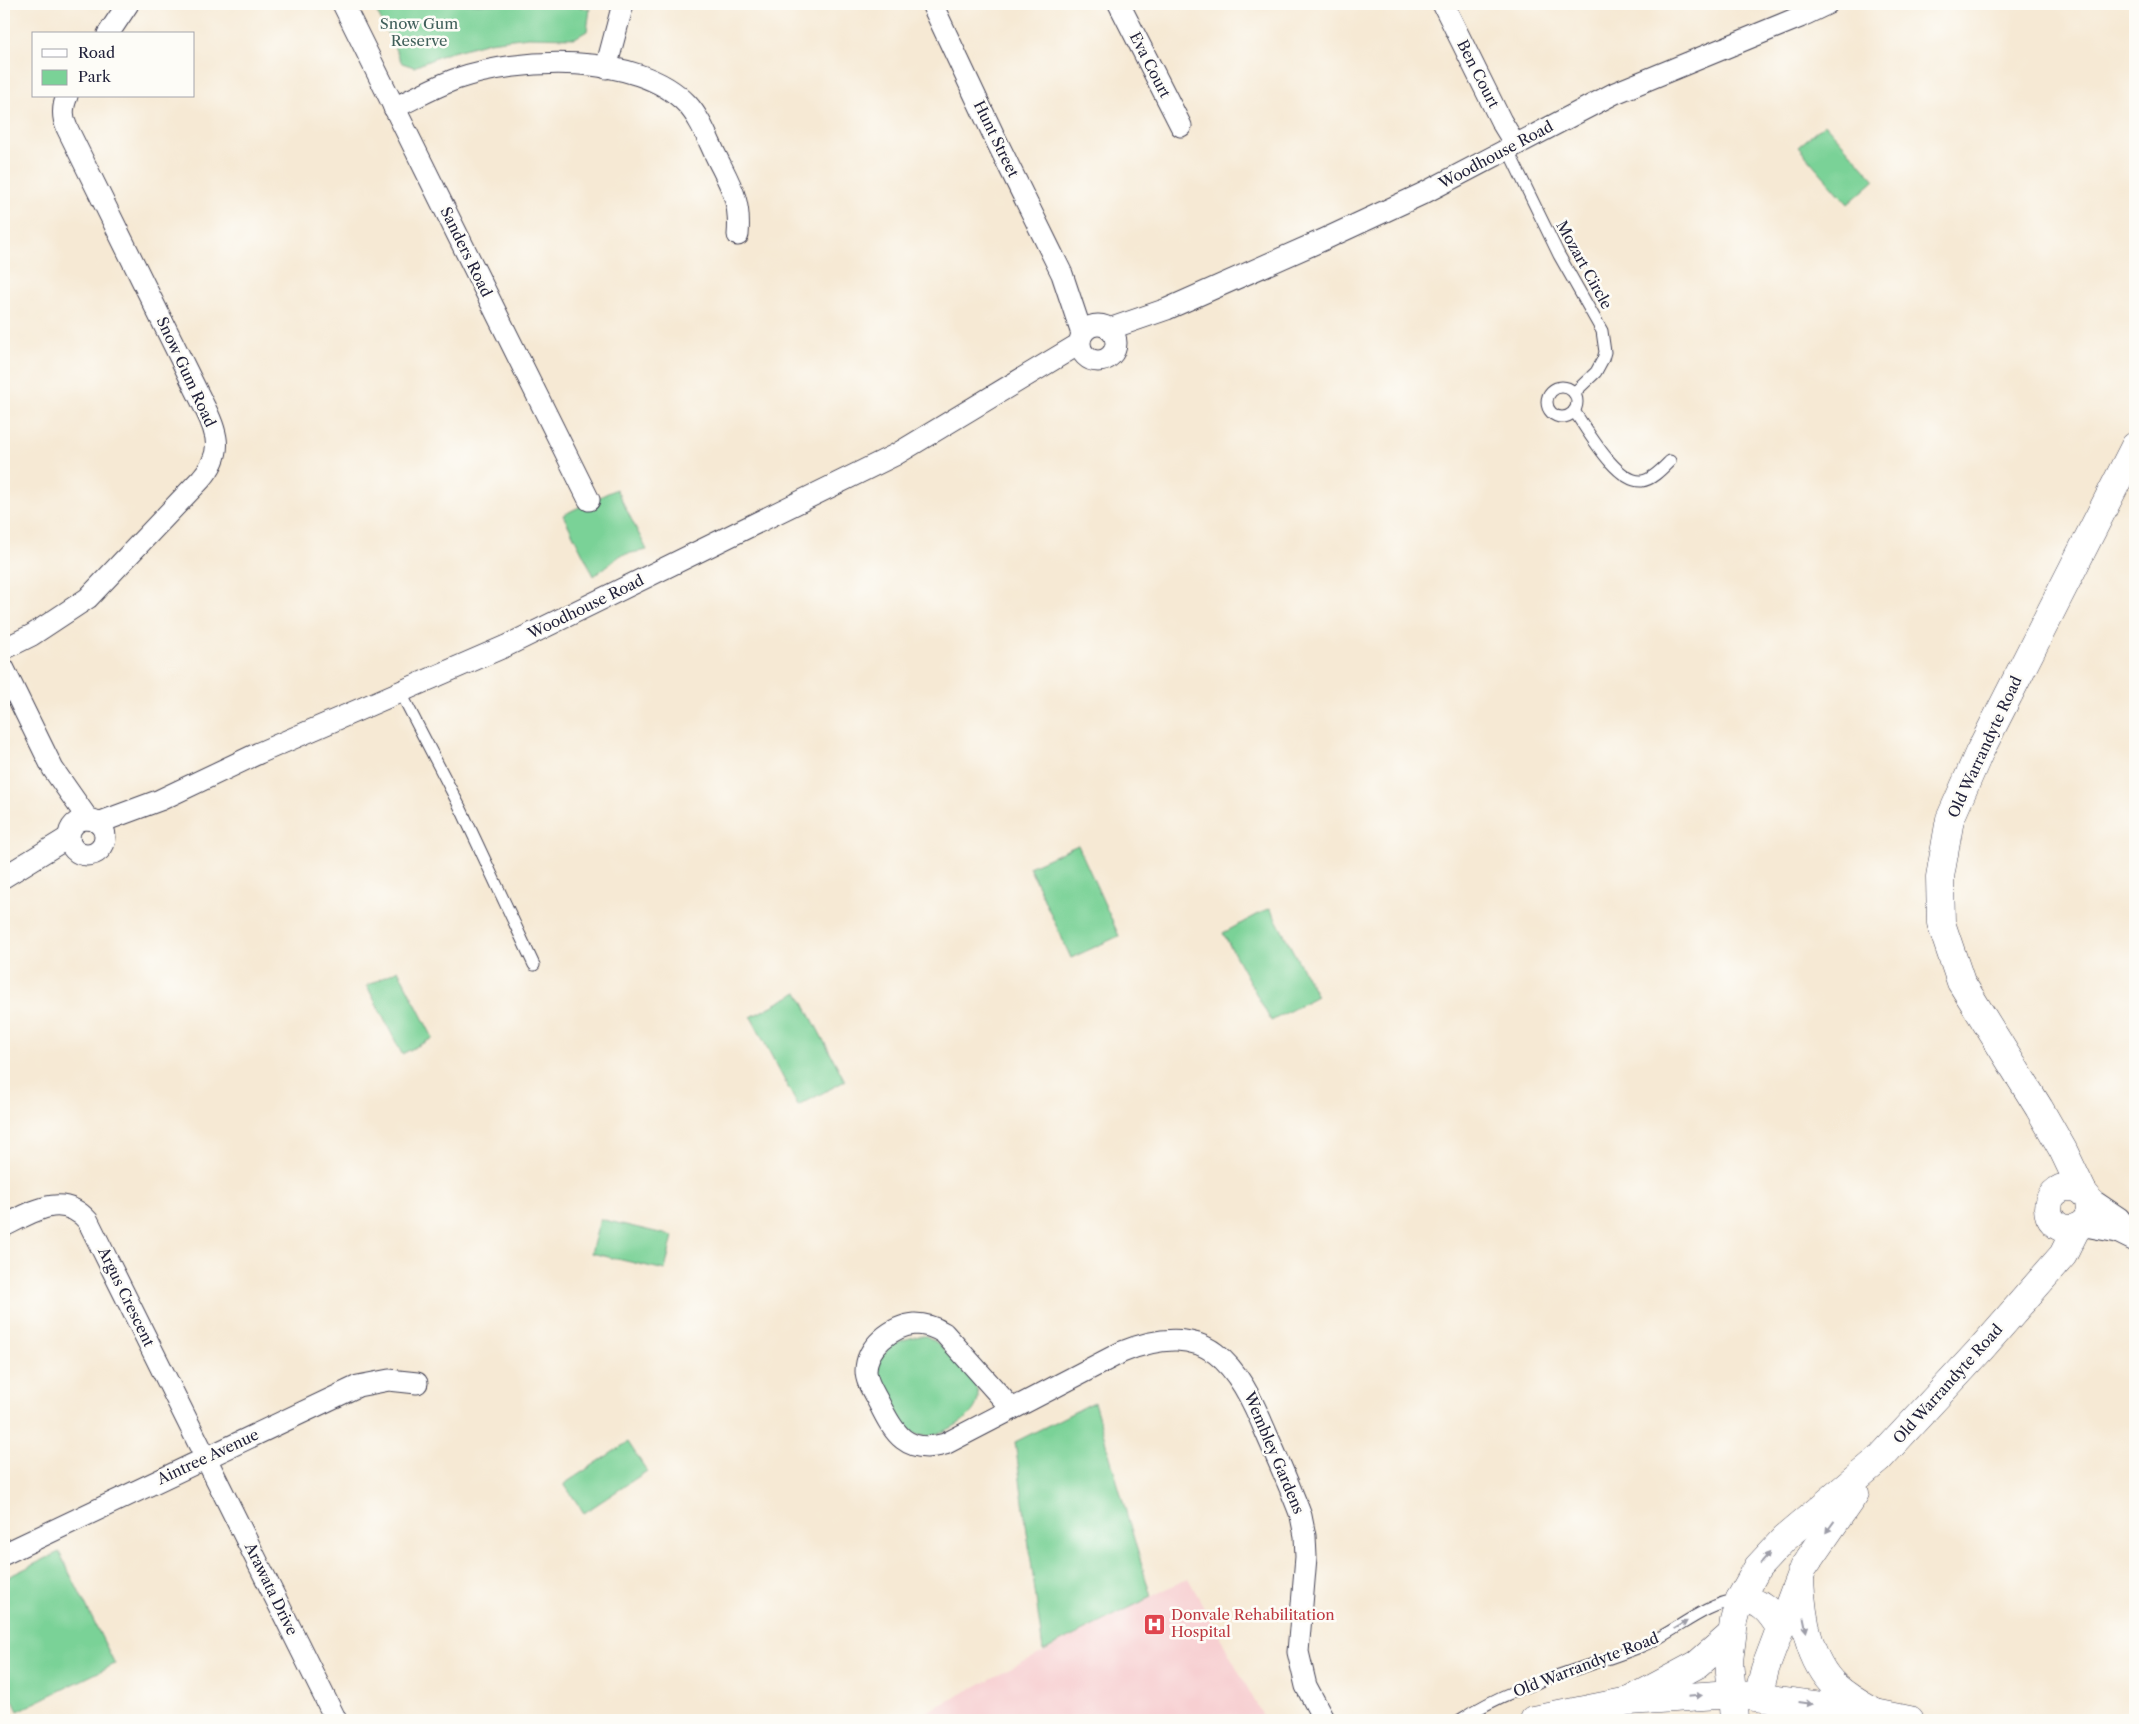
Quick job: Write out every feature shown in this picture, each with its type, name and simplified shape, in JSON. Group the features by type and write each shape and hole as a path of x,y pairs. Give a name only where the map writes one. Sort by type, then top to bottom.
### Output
{"main road":[{"name":"Old Warrandyte Road","path":"2084,1193 2063,1150 2039,1108 1961,982 1941,923 1940,877 1950,819 1975,761 2135,446"},
{"name":"Old Warrandyte Road","path":"2015,1309 2048,1250 2052,1231 2049,1208 2053,1170 2039,1108"},
{"path":"2063,1188 2075,1188 2084,1193 2090,1209 2087,1218 2079,1226 2067,1228 2058,1225 2049,1208 2055,1192 2063,1188"},
{"name":"Old Warrandyte Road","path":"1743,1708 1729,1666 1731,1634 1740,1599 1750,1578 1768,1555 1879,1459 1980,1350 2063,1255 2079,1226"},
{"name":"Old Warrandyte Road","path":"1743,1708 1780,1628 1799,1576 1819,1543 1879,1459"},
{"path":"1799,1576 1802,1607 1808,1635 1820,1666 1837,1688 1875,1713"},
{"path":"1740,1599 1751,1599 1762,1605 1780,1628"},
{"path":"1557,1718 1629,1701 1698,1664 1731,1634"},
{"path":"1629,1701 1875,1713 1909,1720"}],"street":[{"path":"109,32 128,4"},
{"name":"Sanders Road","path":"343,4 589,500"},
{"path":"606,68 622,4"},
{"name":"Hunt Street","path":"932,4 991,131 1092,338 1116,338 1115,349"},
{"name":"Eva Court","path":"1120,4 1182,126"},
{"name":"Ben Court","path":"1442,4 1501,121 1511,146"},
{"name":"Woodhouse Road","path":"8,874 81,832 160,800 259,753 506,646 869,468 1092,338 1167,309 1422,194 1615,93 1797,10 1827,4"},
{"path":"394,108 457,79 511,66 560,63 606,68 648,79 666,88 687,104 702,127 737,200 740,219 738,235"},
{"name":"Snow Gum Road","path":"4,649 32,635 94,592 210,469 217,449 216,436 209,416 67,128 63,118 63,109 66,98"},
{"name":"Woodhouse Road","path":"1115,349 1167,309"},
{"name":"Snow Gum Road","path":"4,635 32,622 69,610"},
{"path":"4,669 54,769 81,832"},
{"name":"Woodhouse Road","path":"81,832 104,830 104,844 160,800"},
{"path":"2084,1193 2119,1218 2135,1239"},
{"name":"Argus Crescent","path":"4,1226 46,1206 70,1207 81,1214 94,1232 206,1457"},
{"path":"2079,1226 2100,1227 2135,1239"},
{"name":"Wembley Gardens","path":"1012,1409 944,1333 936,1328 916,1324 904,1327 881,1340 868,1359 867,1380 897,1435 917,1446 932,1448 945,1444 1122,1352 1141,1344 1179,1340 1195,1343 1222,1358 1234,1371 1251,1396 1301,1516 1305,1536 1306,1557 1298,1652 1306,1686 1324,1720"},
{"name":"Aintree Avenue","path":"4,1554 358,1386 389,1380 417,1383"},
{"name":"Arawata Drive","path":"206,1457 330,1718"}],"lane":[{"name":"Mozart Circle","path":"1511,146 1559,255 1594,314 1603,334 1605,352 1603,360 1596,372 1574,393"},
{"path":"1566,387 1574,393 1577,401 1574,411 1566,416 1555,416 1550,411 1547,402 1550,392 1556,388 1566,387"},
{"path":"1574,411 1600,448 1619,470 1628,477 1635,480 1645,480 1670,461"},
{"path":"401,693 462,811 534,965"},
{"name":"Old Warrandyte Road","path":"1460,1720 1538,1682 1646,1644 1719,1603 1740,1599"}],"shaded area":[{"name":"Donvale Rehabilitation Hospital","path":"1188,1578 1265,1720 923,1720 920,1715"}],"green space":[{"name":"Snow Gum Reserve","path":"373,4 565,4 590,9 587,31 575,38 528,37 489,42 445,54 414,67 402,63"},
{"path":"1825,124 1875,180 1848,204 1798,147"},
{"path":"616,489 647,550 621,555 594,576 563,515"},
{"path":"1078,845 1119,936 1071,958 1029,867"},
{"path":"1270,908 1317,996 1271,1021 1223,933"},
{"path":"398,970 433,1038 402,1054 367,986"},
{"path":"798,992 845,1081 798,1106 751,1017"},
{"path":"600,1219 673,1236 665,1270 591,1253"},
{"path":"926,1336 943,1348 969,1376 977,1389 978,1397 976,1405 967,1418 941,1433 924,1436 912,1432 903,1424 881,1382 879,1365 882,1357 893,1345 909,1338"},
{"path":"1094,1402 1151,1597 1043,1651 1015,1442"},
{"path":"628,1442 647,1471 584,1513 564,1484"},
{"path":"59,1552 115,1664 18,1711 4,1682 4,1579"}],"place":[{"name":"Donvale Rehabilitation Hospital","path":"1155,1624"}]}
